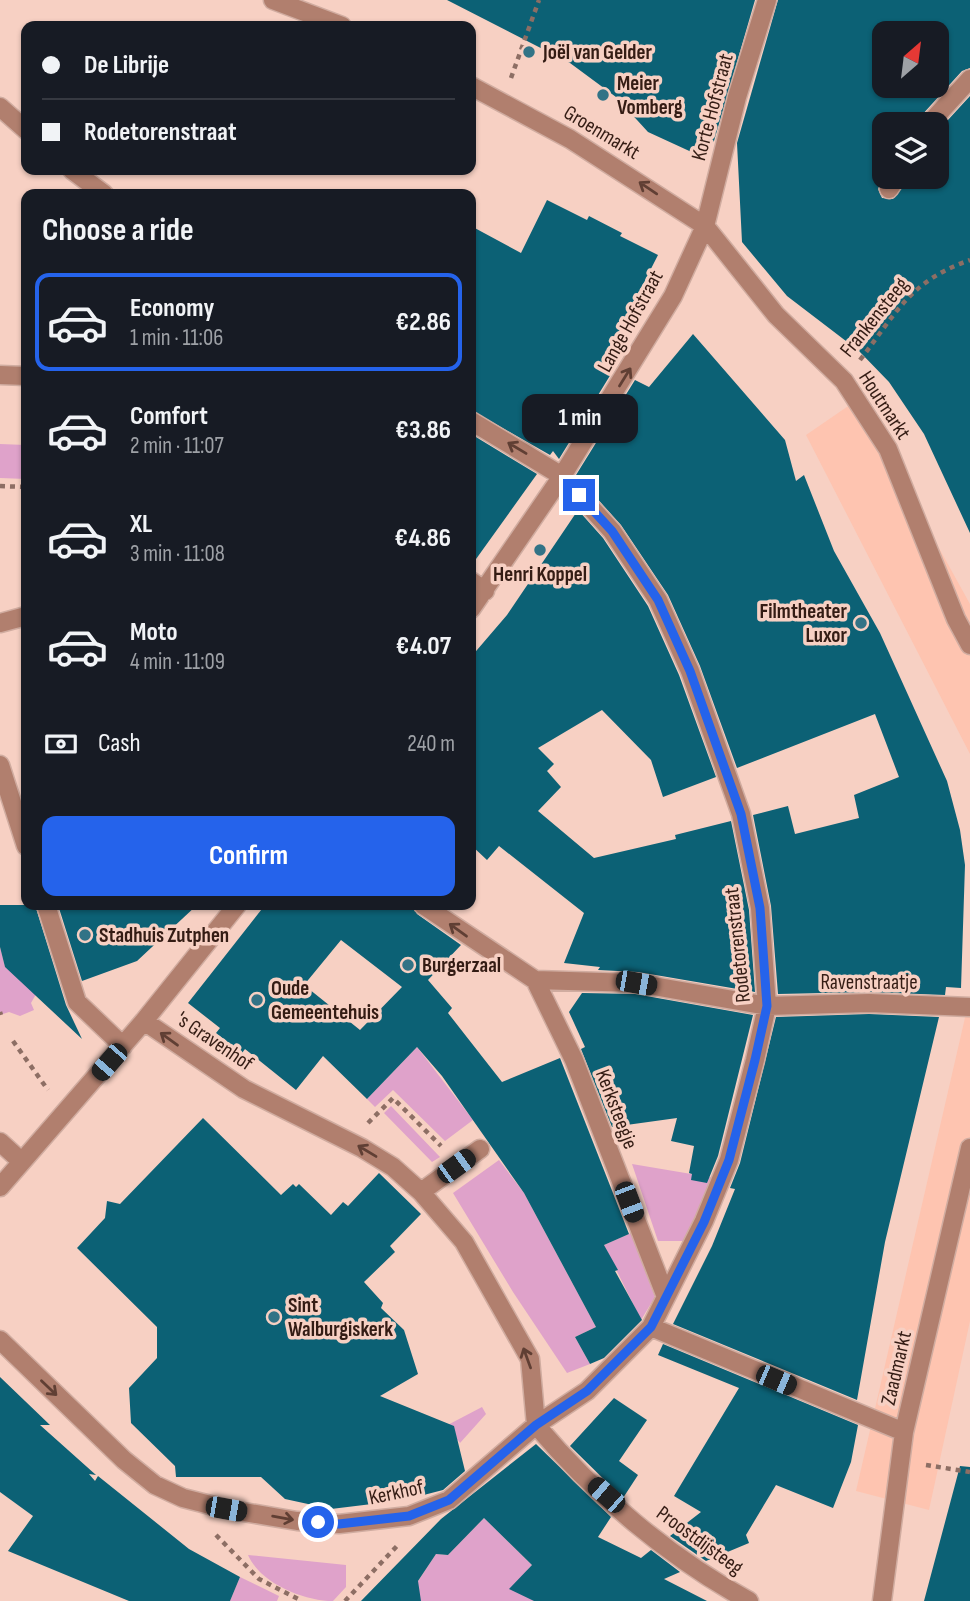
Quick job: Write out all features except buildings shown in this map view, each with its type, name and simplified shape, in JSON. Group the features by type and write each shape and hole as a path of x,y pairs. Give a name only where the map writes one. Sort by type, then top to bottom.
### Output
{"street":[{"path":"273,0 329,21"},
{"name":"Korte Hofstraat","path":"705,226 762,1"},
{"path":"940,112 970,79"},
{"name":"Groenmarkt","path":"476,89 580,145 705,226"},
{"path":"0,107 21,126"},
{"path":"79,175 97,189"},
{"name":"Houtmarkt","path":"705,226 776,315 844,381 888,449 956,619 970,645"},
{"name":"Lange Hofstraat","path":"478,586 562,476 673,296 705,226"},
{"path":"0,375 21,376"},
{"name":"Rodetorenstraat","path":"476,424 562,476 612,531 658,600 690,671 741,814 760,908 767,1006 729,1160 704,1222 651,1327 587,1391 536,1425"},
{"path":"0,623 21,617"},
{"path":"0,765 21,830"},
{"path":"48,910 77,1002 123,1046"},
{"path":"144,1021 233,910"},
{"path":"430,910 535,980"},
{"name":"Ravenstraatje","path":"535,980 636,983 767,1006 869,1003 970,1007"},
{"name":"Kerksteegje","path":"535,980 574,1060 666,1297"},
{"name":"'s Gravenhof","path":"0,1187 144,1021 244,1089 350,1141 393,1167 421,1192"},
{"path":"0,1142 22,1162"},
{"name":"Zaadmarkt","path":"883,1601 904,1432 963,1210 970,1148"},
{"path":"480,1149 421,1192 464,1242 530,1359 536,1425"},
{"path":"651,1327 904,1432"},
{"name":"Kerkhof","path":"0,1340 124,1460 155,1485 183,1498 273,1517 339,1524 409,1516 431,1509 449,1500 536,1425"},
{"name":"Proostdijsteeg","path":"536,1425 560,1454 654,1537 717,1582 750,1601"}],"path":[{"path":"502,102 539,0"},
{"name":"Frankensteeg","path":"844,381 911,293 927,278 970,260"},
{"path":"0,486 21,486"},
{"path":"13,1041 65,1113"},
{"path":"350,1141 393,1098 436,1141 456,1166"},
{"path":"901,1461 970,1472"},
{"path":"183,1498 242,1566 259,1579 302,1601"},
{"path":"345,1601 431,1509"}],"shaded area":[{"path":"857,400 970,604 970,754 806,435"},
{"path":"0,444 21,445 21,479 0,478"},
{"path":"0,947 5,967 39,989 31,1003 34,1010 20,1016 9,1012 0,1015"},
{"path":"970,996 970,1321 929,1510 856,1491"},
{"path":"417,1047 473,1120 445,1141 393,1090 375,1107 367,1099"},
{"path":"391,1106 440,1157 432,1162 384,1113"},
{"path":"499,1160 524,1193 596,1327 575,1337 590,1364 567,1373 513,1292 453,1193"},
{"path":"632,1164 715,1178 688,1241 658,1241"},
{"path":"631,1233 655,1297 641,1320 604,1245"},
{"path":"482,1407 486,1414 460,1443 458,1440 453,1442 440,1429"},
{"path":"484,1518 532,1565 527,1570 534,1601 421,1601 411,1592 436,1554 448,1555"},
{"path":"248,1555 346,1565 346,1587 333,1601 309,1598 273,1582 262,1574"},
{"path":"240,1577 279,1596 277,1601 230,1601"}],"place":[{"name":"Joël van Gelder","path":"529,52"},
{"name":"Meier Vomberg","path":"603,95"},
{"name":"Henri Koppel","path":"540,550"},
{"name":"Filmtheater Luxor","path":"861,623"},
{"name":"Stadhuis Zutphen","path":"85,935"},
{"name":"Burgerzaal","path":"408,965"},
{"name":"Oude Gemeentehuis","path":"257,1000"},
{"name":"Sint Walburgiskerk","path":"274,1317"}],"route":[{"path":"318,1522 339,1524 409,1516 449,1500 536,1425 587,1391 651,1327 704,1222 729,1160 755,1060 767,1006 760,908 741,814 690,671 658,600 612,531 579,495"}]}
